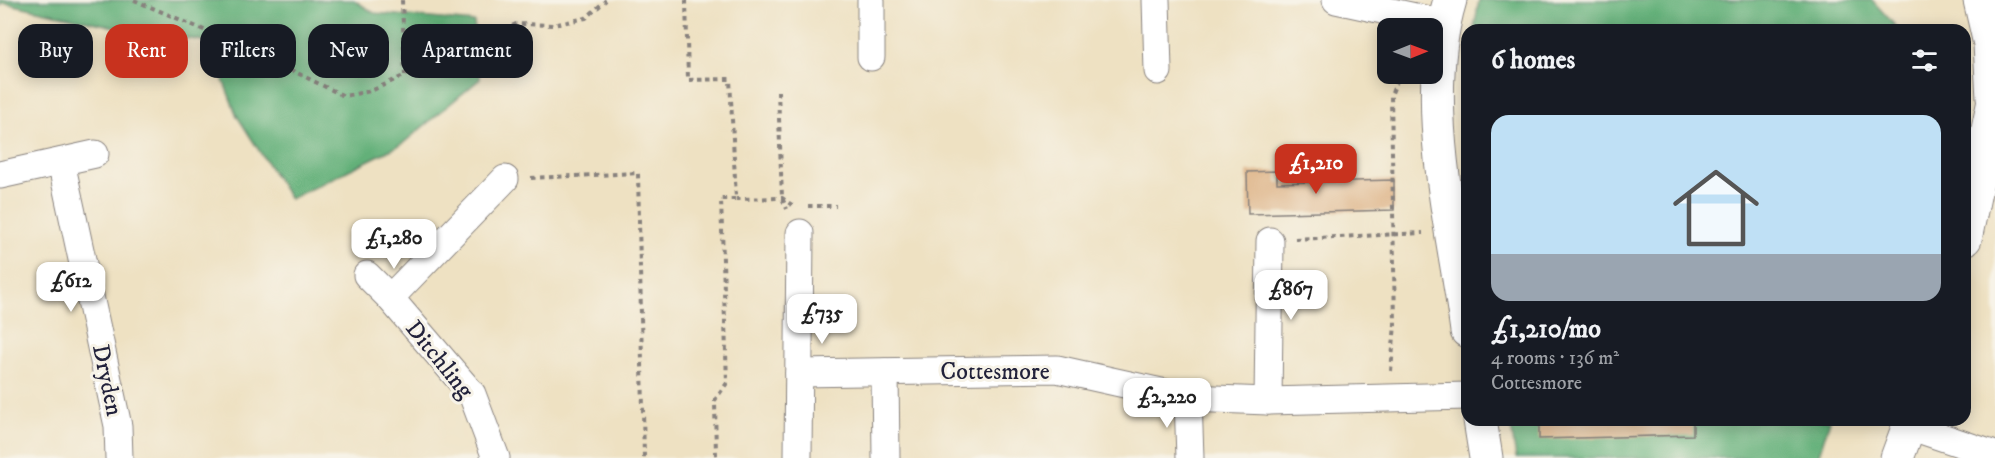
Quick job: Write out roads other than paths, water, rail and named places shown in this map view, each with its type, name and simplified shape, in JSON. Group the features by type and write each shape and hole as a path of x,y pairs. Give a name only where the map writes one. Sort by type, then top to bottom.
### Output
{"street":[{"path":"871,0 871,57"},
{"path":"1156,0 1158,71"},
{"path":"1336,0 1447,11 1439,50 1439,124 1448,209 1461,292"},
{"path":"1971,210 1994,97 1990,44 1980,0"},
{"path":"0,175 95,154"},
{"name":"Dryden","path":"61,162 118,426 119,458"},
{"name":"Ditchling","path":"390,298 505,179"},
{"path":"798,457 800,233"},
{"path":"1268,401 1270,241"},
{"name":"Ditchling","path":"367,274 472,394 496,458"},
{"name":"Cottesmore","path":"799,373 1057,369 1188,398 1268,401 1461,396"},
{"path":"885,372 886,458"},
{"path":"1188,398 1190,458"},
{"path":"1481,426 1486,458"},
{"path":"1897,458 1909,426"},
{"path":"1918,426 1995,455"}]}
